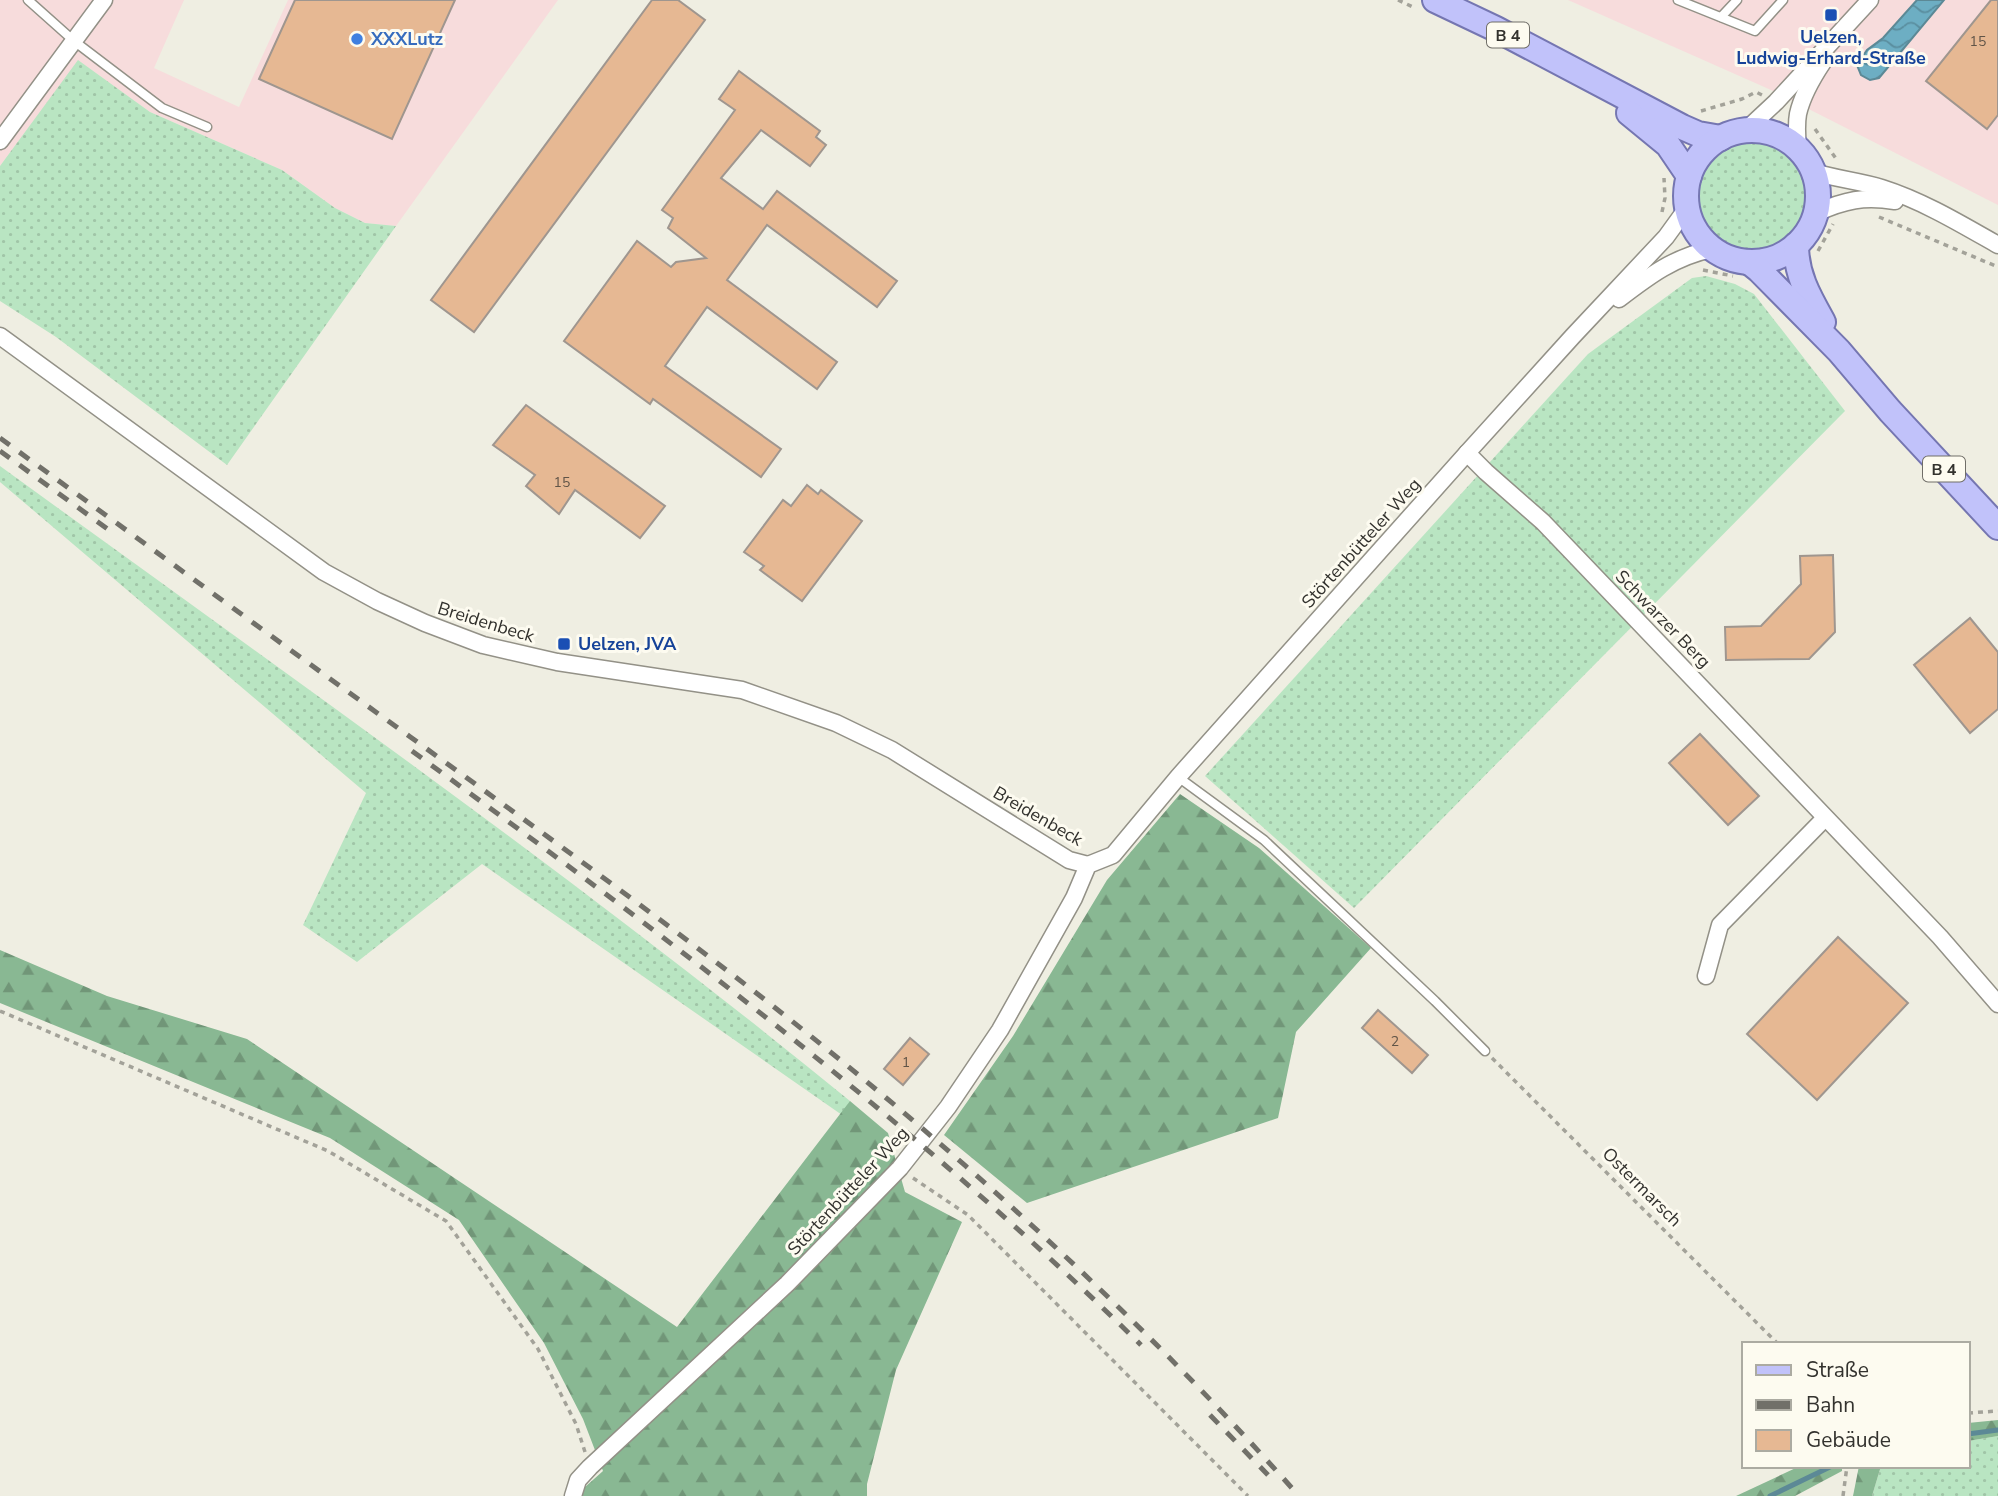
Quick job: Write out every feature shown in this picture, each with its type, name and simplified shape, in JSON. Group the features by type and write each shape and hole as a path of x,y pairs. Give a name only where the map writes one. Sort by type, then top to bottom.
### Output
{"main road":[{"name":"B 4","path":"1428,6 1496,29 1579,74 1675,136 1698,134 1721,138"},
{"path":"1746,130 1761,130 1774,134 1798,148 1807,159 1818,185 1816,213 1812,225 1796,245 1774,258 1741,269 1736,260 1712,248 1700,237 1692,223 1686,197 1689,176 1701,154 1721,138 1746,130"},
{"name":"B 4","path":"1675,136 1678,157 1689,176"},
{"name":"B 4","path":"1796,245 1799,272 1807,292 1839,351"},
{"name":"B 4","path":"1741,269 1759,270 1839,351 1890,411 1998,527"}],"street":[{"path":"0,141 104,0"},
{"path":"1746,130 1776,103 1870,0"},
{"path":"1798,148 1798,112 1814,75 1839,36"},
{"path":"1814,172 1901,195 1998,245"},
{"path":"1816,213 1843,201 1868,198 1888,200 1946,216"},
{"name":"Störtenbütteler Weg","path":"573,1496 578,1480 590,1467 787,1284 900,1168 948,1107 1000,1030 1074,898 1088,865 1113,855 1178,777 1467,453 1666,237 1687,208"},
{"name":"Störtenbütteler Weg","path":"1573,336 1653,273 1681,258 1712,248"},
{"name":"Breidenbeck","path":"0,336 324,572 377,601 425,624 483,645 557,662 742,690 836,723 892,750 1069,860 1088,865"},
{"name":"Schwarzer Berg","path":"1467,453 1543,522 1940,937 1998,1004"},
{"path":"1706,976 1720,925 1825,817"}],"lane":[{"path":"29,0 74,41 162,108 207,128"},
{"path":"1678,0 1755,31 1783,0"},
{"path":"1721,17 1737,0"},
{"path":"1178,777 1264,840 1485,1051"}],"path":[{"path":"1398,0 1428,6"},
{"path":"1666,237 1657,227 1665,198 1658,156 1693,116 1702,111 1756,92 1776,103"},
{"path":"1798,112 1810,122 1839,164 1842,178"},
{"path":"1799,272 1813,264 1821,243 1834,223 1846,213 1843,201"},
{"path":"1874,216 1998,267"},
{"path":"1681,258 1687,270 1741,269"},
{"path":"0,1010 328,1151 446,1221 538,1349 576,1424 590,1467"},
{"name":"Ostermarsch","path":"1485,1051 1776,1342"},
{"path":"900,1168 968,1215 1248,1496"},
{"path":"1970,1413 1998,1411"},
{"path":"1843,1496 1847,1468"}],"shaded area":[{"path":"0,0 184,0 154,68 239,107 288,0 295,0 259,79 392,139 455,0 558,0 396,226 365,223 335,208 282,170 150,112 79,61 0,166"},
{"path":"1568,0 1998,0 1998,205 1771,90"}],"green space":[{"path":"78,60 150,112 282,170 335,208 365,223 396,226 227,465 56,337 0,301 0,166"},
{"path":"1752,140 1774,144 1792,156 1804,174 1808,196 1804,218 1792,236 1774,248 1752,252 1730,248 1712,236 1700,218 1696,196 1700,174 1712,156 1730,144"},
{"path":"1706,276 1735,284 1754,294 1845,411 1354,908 1205,776 1588,354 1692,278"},
{"path":"0,466 430,778 642,937 850,1101 842,1115 482,864 357,962 303,925 366,793 0,482"},
{"path":"1180,794 1259,848 1371,948 1296,1032 1278,1118 1027,1203 944,1135 1013,1036 1107,880"},
{"path":"0,950 107,996 247,1039 677,1327 850,1101 888,1133 905,1192 962,1222 896,1370 867,1484 867,1496 582,1496 585,1487 603,1471 583,1419 544,1343 459,1220 330,1138 0,1003"},
{"path":"1998,1420 1998,1436 1970,1441 1970,1423"},
{"path":"1998,1436 1998,1496 1872,1496 1880,1468 1970,1468 1970,1441"},
{"path":"1796,1468 1842,1468 1842,1471 1795,1496 1736,1496"},
{"path":"1859,1468 1880,1468 1872,1496 1853,1496"}],"water":[{"path":"1917,0 1944,0 1879,78 1870,80 1861,75 1857,65 1867,50 1883,38"}],"building":[{"name":"XXXLutz","path":"295,0 455,0 392,139 259,79"},
{"path":"652,0 678,0 705,20 474,332 431,300"},
{"path":"1991,0 1998,0 1998,115 1987,129 1926,81"},
{"path":"739,71 820,131 816,137 826,145 810,166 761,130 721,178 763,209 777,191 897,281 877,307 767,225 727,280 837,362 817,389 707,307 665,366 781,449 761,477 653,399 650,404 564,341 637,241 671,267 676,262 706,258 668,228 673,218 662,210 735,110 719,99"},
{"path":"526,405 665,506 640,538 575,490 559,514 526,486 535,475 493,445"},
{"path":"807,485 818,494 821,490 862,521 802,601 760,570 764,566 744,552 783,500 791,506"},
{"path":"1833,555 1835,632 1809,659 1726,660 1725,627 1761,626 1801,584 1800,556"},
{"path":"1970,618 1998,652 1998,709 1970,733 1914,665"},
{"path":"1700,734 1759,796 1728,825 1669,763"},
{"path":"1838,937 1908,1003 1817,1100 1747,1034"},
{"path":"1378,1010 1428,1055 1412,1073 1362,1028"},
{"path":"910,1038 929,1054 903,1085 884,1069"}],"waterway":[{"path":"1970,1434 1998,1430"},
{"path":"1770,1496 1828,1468"}],"railway":[{"path":"0,438 583,862 828,1050 970,1169 1106,1295 1237,1427 1299,1496"},
{"path":"0,451 109,530"},
{"path":"412,751 602,891 787,1034 968,1185 1141,1345"},
{"path":"1210,1415 1268,1475"}],"place":[{"name":"Uelzen, Ludwig-Erhard-Straße","path":"1831,15"},
{"name":"XXXLutz","path":"357,39"},
{"name":"Uelzen, JVA","path":"564,644"}]}
